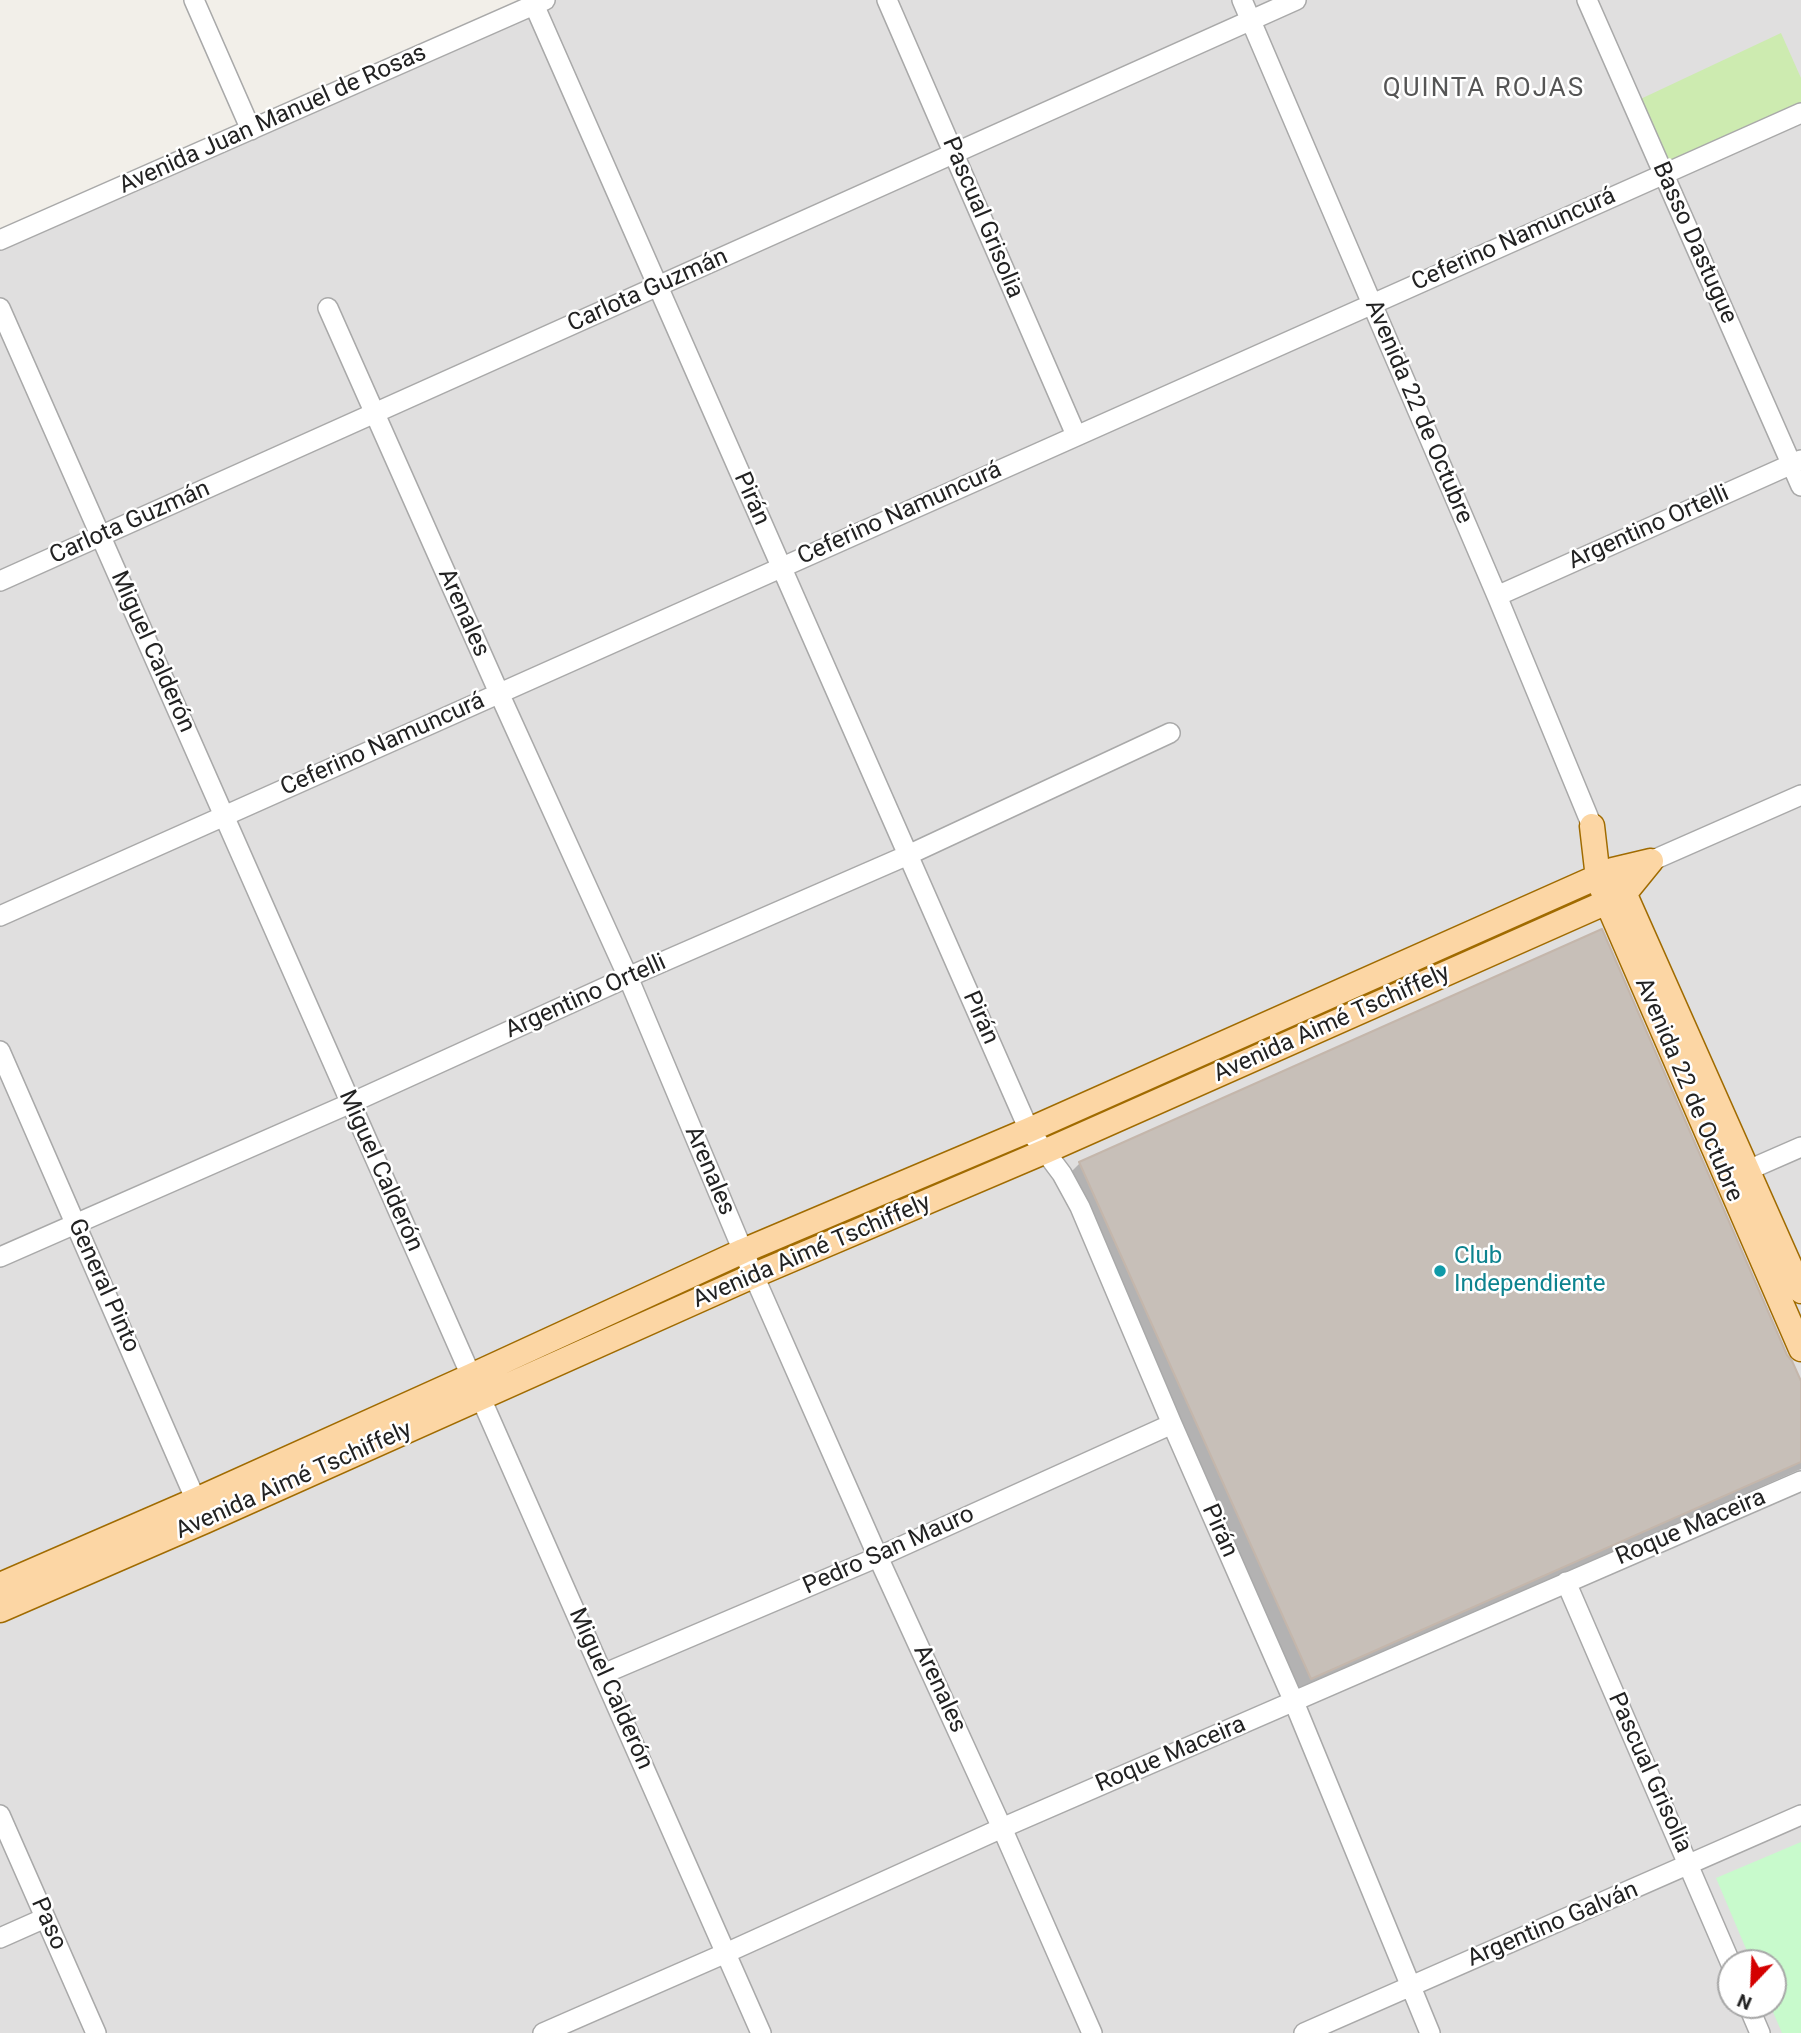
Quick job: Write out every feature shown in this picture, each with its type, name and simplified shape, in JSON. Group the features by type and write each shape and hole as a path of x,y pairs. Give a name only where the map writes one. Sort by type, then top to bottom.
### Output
{"main road":[{"name":"Avenida 22 de Octubre","path":"1592,826 1605,874 1801,1291"},
{"name":"Avenida Aimé Tschiffely","path":"476,1387 743,1251 1028,1130 1605,874 1651,861"},
{"path":"1616,897 1651,861"},
{"name":"Avenida 22 de Octubre","path":"1616,897 1801,1349"},
{"name":"Avenida Aimé Tschiffely","path":"0,1610 200,1510 476,1387 755,1275 1046,1151 1616,897"},
{"name":"Avenida Aimé Tschiffely","path":"0,1585 200,1510"}],"street":[{"path":"194,0 251,130"},
{"name":"Pascual Grisolia","path":"887,0 1076,435"},
{"name":"Avenida 22 de Octubre","path":"1242,0 1497,596 1592,826"},
{"name":"Carlota Guzmán","path":"0,581 1296,0"},
{"name":"Basso Dastugue","path":"1587,0 1663,174 1796,462 1801,486"},
{"name":"Avenida Juan Manuel de Rosas","path":"0,240 537,2"},
{"name":"Pirán","path":"537,2 657,286 1028,1130 1062,1174 1080,1207 1294,1702 1430,2033"},
{"name":"Ceferino Namuncurá","path":"0,916 1801,113"},
{"name":"Arenales","path":"328,307 628,977 743,1251 1092,2033"},
{"name":"Miguel Calderón","path":"0,308 761,2033"},
{"name":"Argentino Ortelli","path":"1497,596 1796,462"},
{"name":"Argentino Ortelli","path":"0,1257 351,1104 628,977 908,855 1170,733"},
{"path":"1651,861 1801,795"},
{"name":"General Pinto","path":"0,1051 200,1510"},
{"path":"1746,1171 1801,1147"},
{"name":"Pedro San Mauro","path":"603,1674 878,1557 1172,1424"},
{"name":"Roque Maceira","path":"543,2033 1002,1828 1801,1481"},
{"name":"Pascual Grisolia","path":"1566,1582 1725,1949"},
{"name":"Paso","path":"0,1815 96,2033"},
{"name":"Argentino Galván","path":"1304,2033 1690,1866 1801,1815"},
{"path":"0,1938 45,1918"}],"shaded area":[{"path":"551,0 1801,0 1801,2033 0,2033 0,244"}],"green space":[{"path":"1781,33 1801,78 1801,113 1673,169 1632,103"},
{"path":"1801,1842 1801,2033 1782,2033 1776,2019 1787,2019 1787,1949 1746,1949 1716,1878"}],"building":[{"name":"Club Independiente","path":"1602,929 1787,1355 1801,1381 1801,1462 1311,1679 1079,1162"}],"place":[{"name":"Club Independiente","path":"1440,1271"}],"district":[{"name":"QUINTA ROJAS","path":"1484,89"}]}
